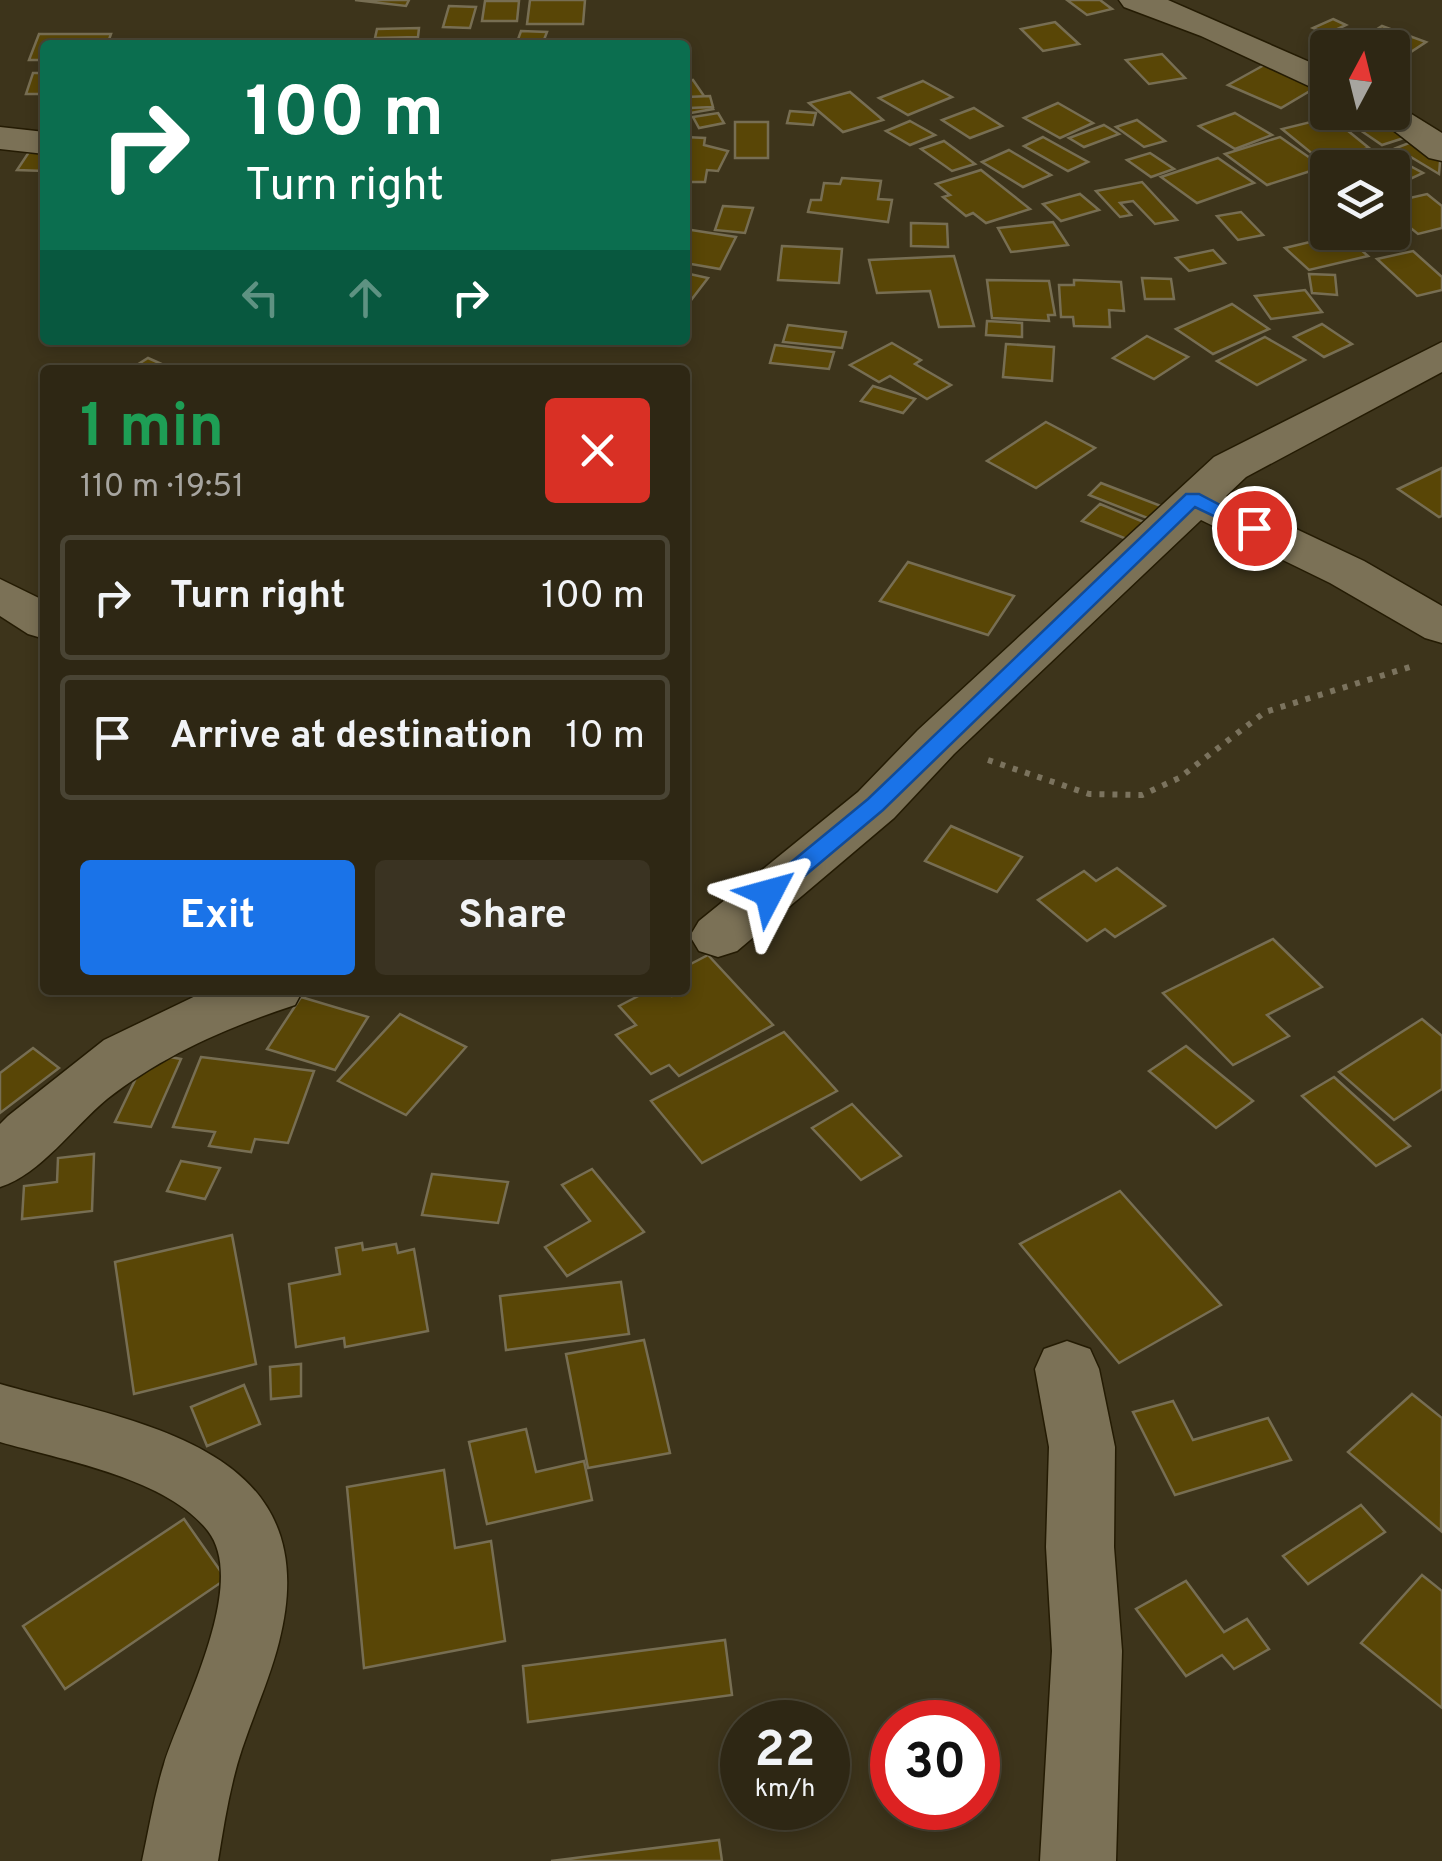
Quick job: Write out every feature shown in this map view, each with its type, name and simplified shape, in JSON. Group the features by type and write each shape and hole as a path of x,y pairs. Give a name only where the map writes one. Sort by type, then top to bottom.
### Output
{"street":[{"path":"1136,0 1213,29 1310,75"},
{"path":"1410,127 1442,150"},
{"path":"0,138 40,142"},
{"path":"718,936 876,804 936,742 1230,467 1442,355"},
{"path":"1193,498 1347,572 1436,645"},
{"path":"0,594 40,620"},
{"path":"0,1162 39,1120 96,1072 213,1010 260,995"},
{"path":"1068,1369 1082,1447 1080,1547 1087,1651 1078,1861"},
{"path":"0,1413 131,1453 204,1484 249,1528 258,1575 244,1639 204,1754 180,1861"}],"path":[{"path":"936,742 1089,794 1142,795 1179,778 1266,712 1436,645"}],"building":[{"path":"355,0 409,0 406,6"},
{"path":"530,0 585,0 583,24 527,24"},
{"path":"1067,0 1100,0 1112,9 1087,15"},
{"path":"485,1 519,1 517,21 482,21"},
{"path":"449,6 476,7 470,28 443,27"},
{"path":"1333,19 1346,25 1335,30 1313,28"},
{"path":"1055,22 1079,44 1043,51 1021,29"},
{"path":"419,28 418,37 375,38 377,29"},
{"path":"521,31 547,32 544,40 518,40"},
{"path":"39,34 111,34 109,40 40,40 40,60 29,60"},
{"path":"1410,36 1426,42 1410,52"},
{"path":"1162,54 1185,78 1149,84 1126,60"},
{"path":"1273,60 1310,76 1310,91 1281,108 1228,85"},
{"path":"33,73 40,73 40,94 26,94"},
{"path":"693,80 713,109 690,113"},
{"path":"923,81 952,97 908,115 879,98"},
{"path":"850,92 883,120 843,132 809,103"},
{"path":"710,96 713,107 690,108 690,97"},
{"path":"1058,103 1093,123 1060,138 1024,118"},
{"path":"974,108 1002,126 970,138 942,120"},
{"path":"790,111 816,113 813,125 787,123"},
{"path":"718,113 724,123 699,128 693,117"},
{"path":"1235,113 1272,135 1235,149 1199,126"},
{"path":"1137,120 1165,141 1144,147 1116,127"},
{"path":"910,121 935,135 910,145 886,131"},
{"path":"735,122 768,122 768,158 735,158"},
{"path":"1310,122 1310,130 1347,130 1369,148 1310,152 1282,129"},
{"path":"1104,125 1119,134 1084,147 1069,138"},
{"path":"1360,130 1401,130 1410,136 1382,145"},
{"path":"1435,133 1442,138 1439,174 1410,156 1410,150 1396,148"},
{"path":"690,137 705,138 704,145 728,151 718,171 707,170 705,182 690,182"},
{"path":"1043,137 1088,162 1068,171 1024,146"},
{"path":"1280,137 1310,158 1310,171 1267,185 1225,154"},
{"path":"944,141 975,164 952,171 921,149"},
{"path":"1009,150 1051,175 1023,187 982,162"},
{"path":"29,152 40,153 40,171 17,170"},
{"path":"1150,153 1174,169 1151,177 1127,160"},
{"path":"1218,158 1254,183 1197,203 1161,177"},
{"path":"1410,166 1423,173 1410,179"},
{"path":"981,170 1030,209 986,223 973,213 966,216 943,197 950,195 936,184"},
{"path":"842,178 881,181 878,199 892,200 888,222 808,212 811,200 821,200 824,183 840,184"},
{"path":"1142,182 1177,220 1155,224 1133,201 1120,203 1131,215 1120,217 1096,191"},
{"path":"1080,194 1099,210 1061,221 1043,204"},
{"path":"1427,194 1442,206 1442,228 1418,234 1410,228 1410,198"},
{"path":"723,206 753,208 745,233 715,230"},
{"path":"1241,212 1263,235 1238,240 1217,216"},
{"path":"1053,222 1068,245 1011,252 998,228"},
{"path":"911,223 947,224 948,247 911,246"},
{"path":"690,230 736,237 720,269 690,264"},
{"path":"1310,242 1310,250 1361,250 1368,256 1309,270 1285,248"},
{"path":"782,246 842,249 839,283 778,280"},
{"path":"1213,250 1225,263 1189,271 1176,258"},
{"path":"1413,251 1442,277 1442,290 1417,296 1377,259"},
{"path":"954,256 974,326 939,327 930,291 877,293 869,260"},
{"path":"690,274 708,278 690,301"},
{"path":"1309,274 1335,275 1337,295 1312,293"},
{"path":"1142,278 1171,279 1174,299 1145,299"},
{"path":"987,280 1049,281 1055,315 1048,315 1049,321 992,318"},
{"path":"1074,280 1121,282 1124,311 1109,310 1110,327 1074,326 1073,317 1061,317 1059,285 1074,285"},
{"path":"1305,290 1322,312 1271,319 1255,296"},
{"path":"1232,304 1269,329 1213,354 1176,329"},
{"path":"987,321 1022,323 1022,337 986,335"},
{"path":"1322,324 1352,344 1324,357 1294,337"},
{"path":"788,325 846,332 842,348 783,342"},
{"path":"1147,336 1188,357 1154,379 1113,358"},
{"path":"1265,337 1305,360 1257,385 1217,361"},
{"path":"892,343 921,360 915,364 951,385 927,399 890,376 879,382 850,365"},
{"path":"1006,344 1054,347 1052,381 1003,377"},
{"path":"775,345 834,352 829,369 770,363"},
{"path":"148,358 164,365 137,365"},
{"path":"873,386 915,399 903,413 861,401"},
{"path":"1046,422 1095,448 1036,488 987,461"},
{"path":"1442,468 1442,516 1439,517 1398,489"},
{"path":"1101,483 1161,506 1150,519 1089,495"},
{"path":"1100,504 1151,525 1134,542 1082,521"},
{"path":"908,562 1014,596 988,635 880,601"},
{"path":"951,826 1022,857 997,892 925,861"},
{"path":"1117,868 1165,906 1115,937 1105,929 1087,941 1038,900 1084,871 1096,881"},
{"path":"1273,939 1322,987 1267,1015 1289,1036 1233,1065 1163,993"},
{"path":"708,955 773,1025 679,1076 669,1065 651,1074 616,1035 636,1025 619,1006 640,995 690,995 690,964"},
{"path":"301,997 368,1017 335,1070 267,1049"},
{"path":"400,1014 466,1047 406,1115 338,1081"},
{"path":"1422,1019 1442,1036 1442,1089 1394,1120 1339,1072"},
{"path":"784,1032 837,1091 702,1163 651,1101"},
{"path":"1186,1046 1253,1101 1216,1128 1149,1071"},
{"path":"33,1048 59,1068 0,1113 0,1073"},
{"path":"148,1053 181,1059 151,1127 115,1122"},
{"path":"201,1057 314,1071 288,1143 255,1139 251,1152 209,1146 215,1132 173,1127"},
{"path":"1334,1077 1410,1146 1376,1166 1302,1096"},
{"path":"852,1104 901,1156 861,1180 812,1128"},
{"path":"94,1154 92,1211 22,1219 24,1186 57,1182 58,1158"},
{"path":"181,1161 220,1168 205,1199 167,1191"},
{"path":"592,1169 644,1232 567,1276 545,1247 590,1221 562,1185"},
{"path":"432,1174 508,1182 498,1223 422,1215"},
{"path":"1120,1191 1221,1305 1119,1363 1020,1244"},
{"path":"232,1235 256,1364 134,1394 115,1262"},
{"path":"362,1243 363,1250 396,1244 398,1253 414,1249 428,1331 345,1347 344,1338 296,1347 289,1284 340,1274 336,1248"},
{"path":"621,1282 629,1334 506,1350 500,1296"},
{"path":"644,1340 670,1453 588,1468 566,1354"},
{"path":"301,1364 301,1396 271,1399 270,1367"},
{"path":"244,1385 260,1424 207,1446 191,1407"},
{"path":"1412,1394 1442,1418 1441,1531 1348,1452"},
{"path":"1173,1401 1193,1440 1268,1418 1291,1460 1175,1495 1133,1412"},
{"path":"526,1429 536,1472 584,1461 592,1500 487,1524 469,1442"},
{"path":"444,1470 455,1548 491,1541 505,1641 364,1668 347,1487"},
{"path":"1361,1505 1385,1532 1308,1584 1283,1556"},
{"path":"184,1519 226,1579 65,1689 23,1626"},
{"path":"1422,1575 1442,1591 1442,1708 1361,1643"},
{"path":"1186,1581 1224,1632 1247,1619 1269,1649 1234,1669 1222,1655 1186,1676 1136,1609"},
{"path":"725,1640 732,1695 528,1722 523,1666"},
{"path":"719,1840 722,1861 551,1861"}],"route":[{"path":"769,893 876,804 1193,498 1254,528"}]}
